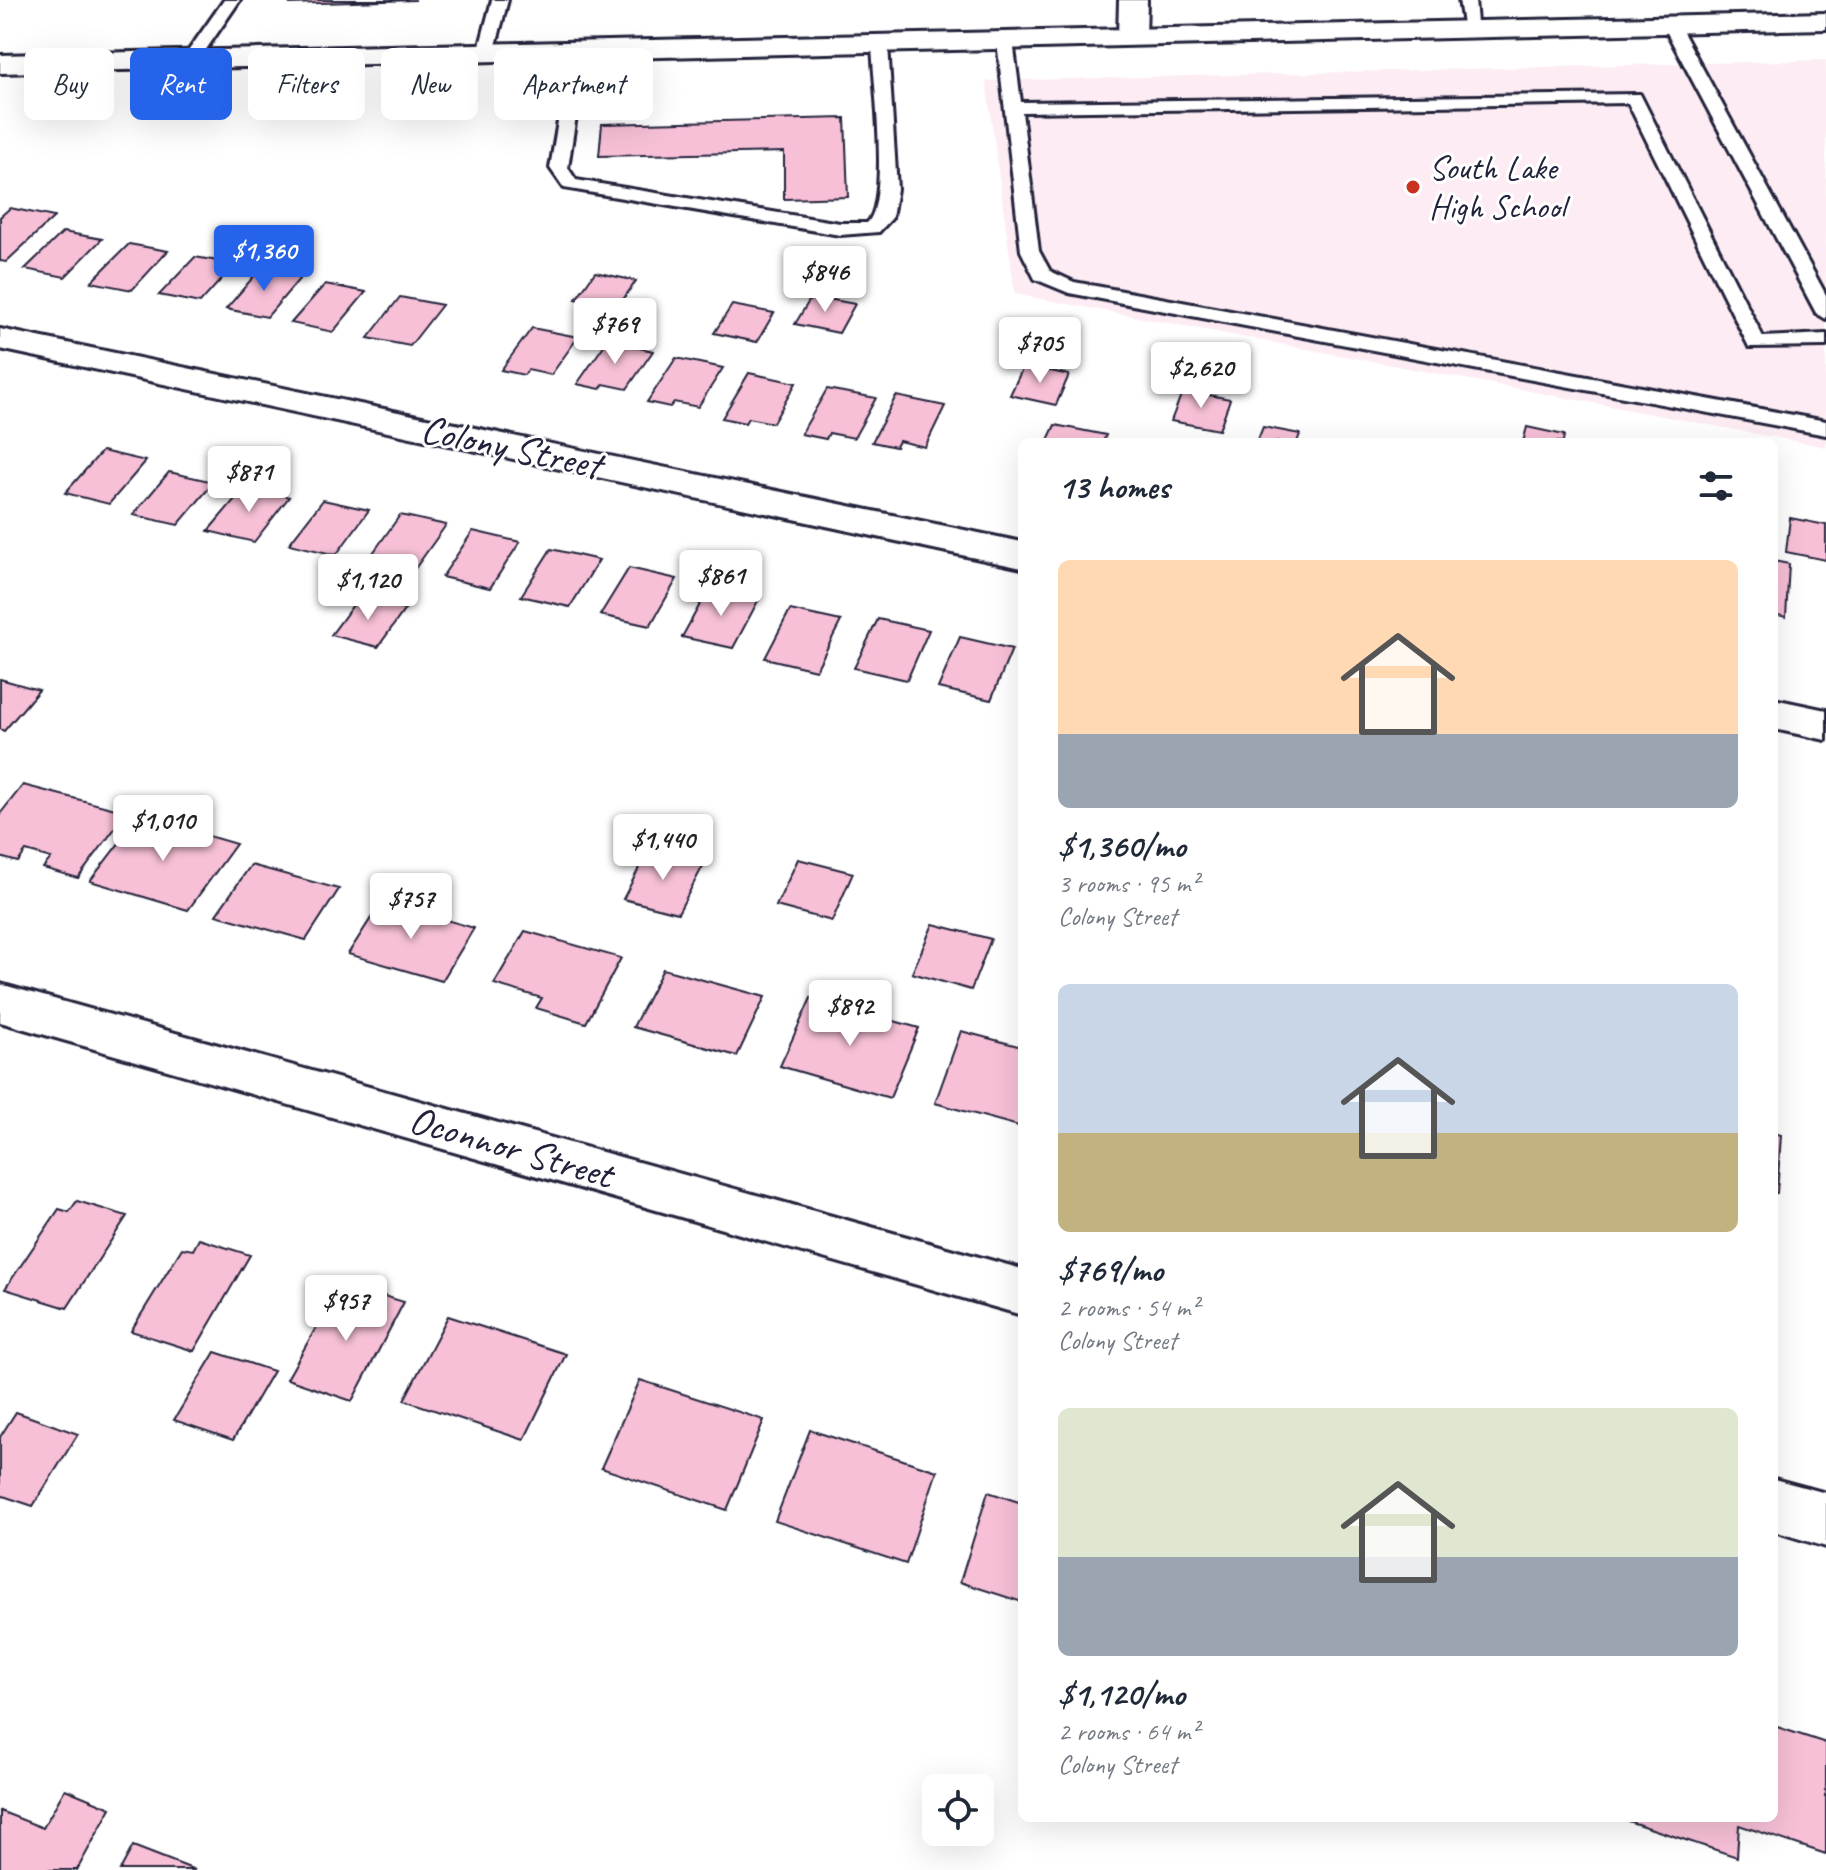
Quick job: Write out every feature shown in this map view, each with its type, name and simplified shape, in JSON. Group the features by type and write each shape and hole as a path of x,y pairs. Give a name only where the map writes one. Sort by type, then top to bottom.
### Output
{"main road":[{"path":"1132,38 1133,0"},
{"path":"653,49 1826,21"},
{"path":"232,59 494,53"},
{"path":"0,64 130,61"},
{"name":"Colony Street","path":"0,339 1018,554"},
{"path":"1778,715 1826,725"},
{"name":"Oconnor Street","path":"0,1003 1018,1291"},
{"path":"1778,1506 1826,1520"}],"lane":[{"path":"198,48 232,0"},
{"path":"486,53 500,0"},
{"path":"1467,0 1472,30"},
{"path":"1671,25 1826,313"},
{"path":"1005,41 1030,251 1042,275 1069,287 1826,428"},
{"path":"567,120 559,168 570,184 850,229 872,228 883,218 888,189 880,44"},
{"path":"1013,107 1634,98 1756,343 1826,340"}],"shaded area":[{"name":"South Lake High School","path":"1826,60 1826,447 1015,294 986,81"}],"building":[{"path":"291,0 416,0 290,4"},
{"path":"845,118 848,197 784,199 784,152 599,156 602,124"},
{"path":"10,208 54,217 6,262 0,261 0,217"},
{"path":"63,232 102,239 65,277 25,269"},
{"path":"129,244 168,251 132,290 91,282"},
{"path":"195,257 235,264 200,303 159,295"},
{"path":"260,269 301,277 267,317 226,309"},
{"path":"595,272 636,281 617,308 576,299"},
{"path":"325,284 366,292 333,332 291,323"},
{"path":"812,296 855,304 839,333 795,324"},
{"path":"400,297 442,305 410,346 368,338"},
{"path":"732,305 774,313 757,342 714,333"},
{"path":"532,328 578,337 551,375 528,370 524,375 501,370"},
{"path":"607,341 653,351 627,389 604,384 600,389 577,384"},
{"path":"676,358 723,368 698,407 674,402 670,407 647,402"},
{"path":"1024,365 1069,375 1056,405 1010,395"},
{"path":"749,373 796,383 773,423 748,418 745,423 722,418"},
{"path":"827,389 876,398 854,438 829,433 826,439 801,434"},
{"path":"1183,390 1230,399 1219,430 1171,421"},
{"path":"896,396 945,406 925,447 899,441 896,447 872,442"},
{"path":"1055,425 1106,435 1105,438 1049,438"},
{"path":"1263,427 1300,434 1298,438 1259,438"},
{"path":"1527,427 1564,435 1564,438 1524,438"},
{"path":"102,451 146,461 109,504 65,493"},
{"path":"169,472 214,482 178,525 133,515"},
{"path":"245,487 289,497 254,542 208,531"},
{"path":"323,500 369,510 336,555 289,544"},
{"path":"400,515 446,525 414,570 368,560"},
{"path":"1790,518 1826,525 1826,560 1786,552"},
{"path":"473,531 520,542 490,588 442,577"},
{"path":"551,549 599,560 570,607 521,596"},
{"path":"1778,562 1789,564 1786,617 1778,615"},
{"path":"629,568 677,579 650,626 600,615"},
{"path":"709,588 759,599 733,648 682,637"},
{"path":"359,597 405,609 378,647 331,635"},
{"path":"790,610 841,621 816,670 765,658"},
{"path":"878,619 929,630 907,680 854,668"},
{"path":"960,637 1012,649 991,700 938,688"},
{"path":"0,679 39,690 4,731 0,729"},
{"path":"23,785 127,812 78,878 43,868 51,858 26,851 18,862 0,857 0,814"},
{"path":"140,816 236,844 188,910 90,881"},
{"path":"648,851 703,866 678,913 623,899"},
{"path":"798,859 853,873 832,921 776,906"},
{"path":"251,865 339,889 306,940 216,915"},
{"path":"382,901 474,928 442,981 348,954"},
{"path":"933,924 991,939 971,990 912,973"},
{"path":"525,931 621,958 586,1023 536,1008 542,998 494,984"},
{"path":"663,969 765,997 737,1056 633,1027"},
{"path":"811,998 919,1028 890,1098 780,1066"},
{"path":"961,1031 1018,1046 1018,1126 935,1103"},
{"path":"1778,1134 1781,1135 1778,1178"},
{"path":"77,1201 127,1216 67,1308 5,1289 59,1209 69,1212"},
{"path":"199,1239 250,1255 194,1351 131,1331 182,1248 193,1250"},
{"path":"351,1286 404,1302 352,1401 287,1379 335,1294 345,1297"},
{"path":"448,1316 566,1354 524,1440 404,1400"},
{"path":"215,1352 273,1371 233,1440 174,1420"},
{"path":"640,1380 764,1420 727,1510 601,1468"},
{"path":"16,1412 78,1434 33,1506 0,1495 0,1437"},
{"path":"810,1430 937,1471 906,1564 775,1521"},
{"path":"988,1492 1018,1502 1018,1601 960,1582"},
{"path":"1778,1727 1826,1743 1826,1854 1739,1825 1737,1857 1631,1822 1778,1822"},
{"path":"65,1789 111,1808 77,1870 0,1870 0,1811 43,1828"},
{"path":"133,1846 195,1870 120,1870"}],"place":[{"name":"South Lake High School","path":"1413,187"}]}
